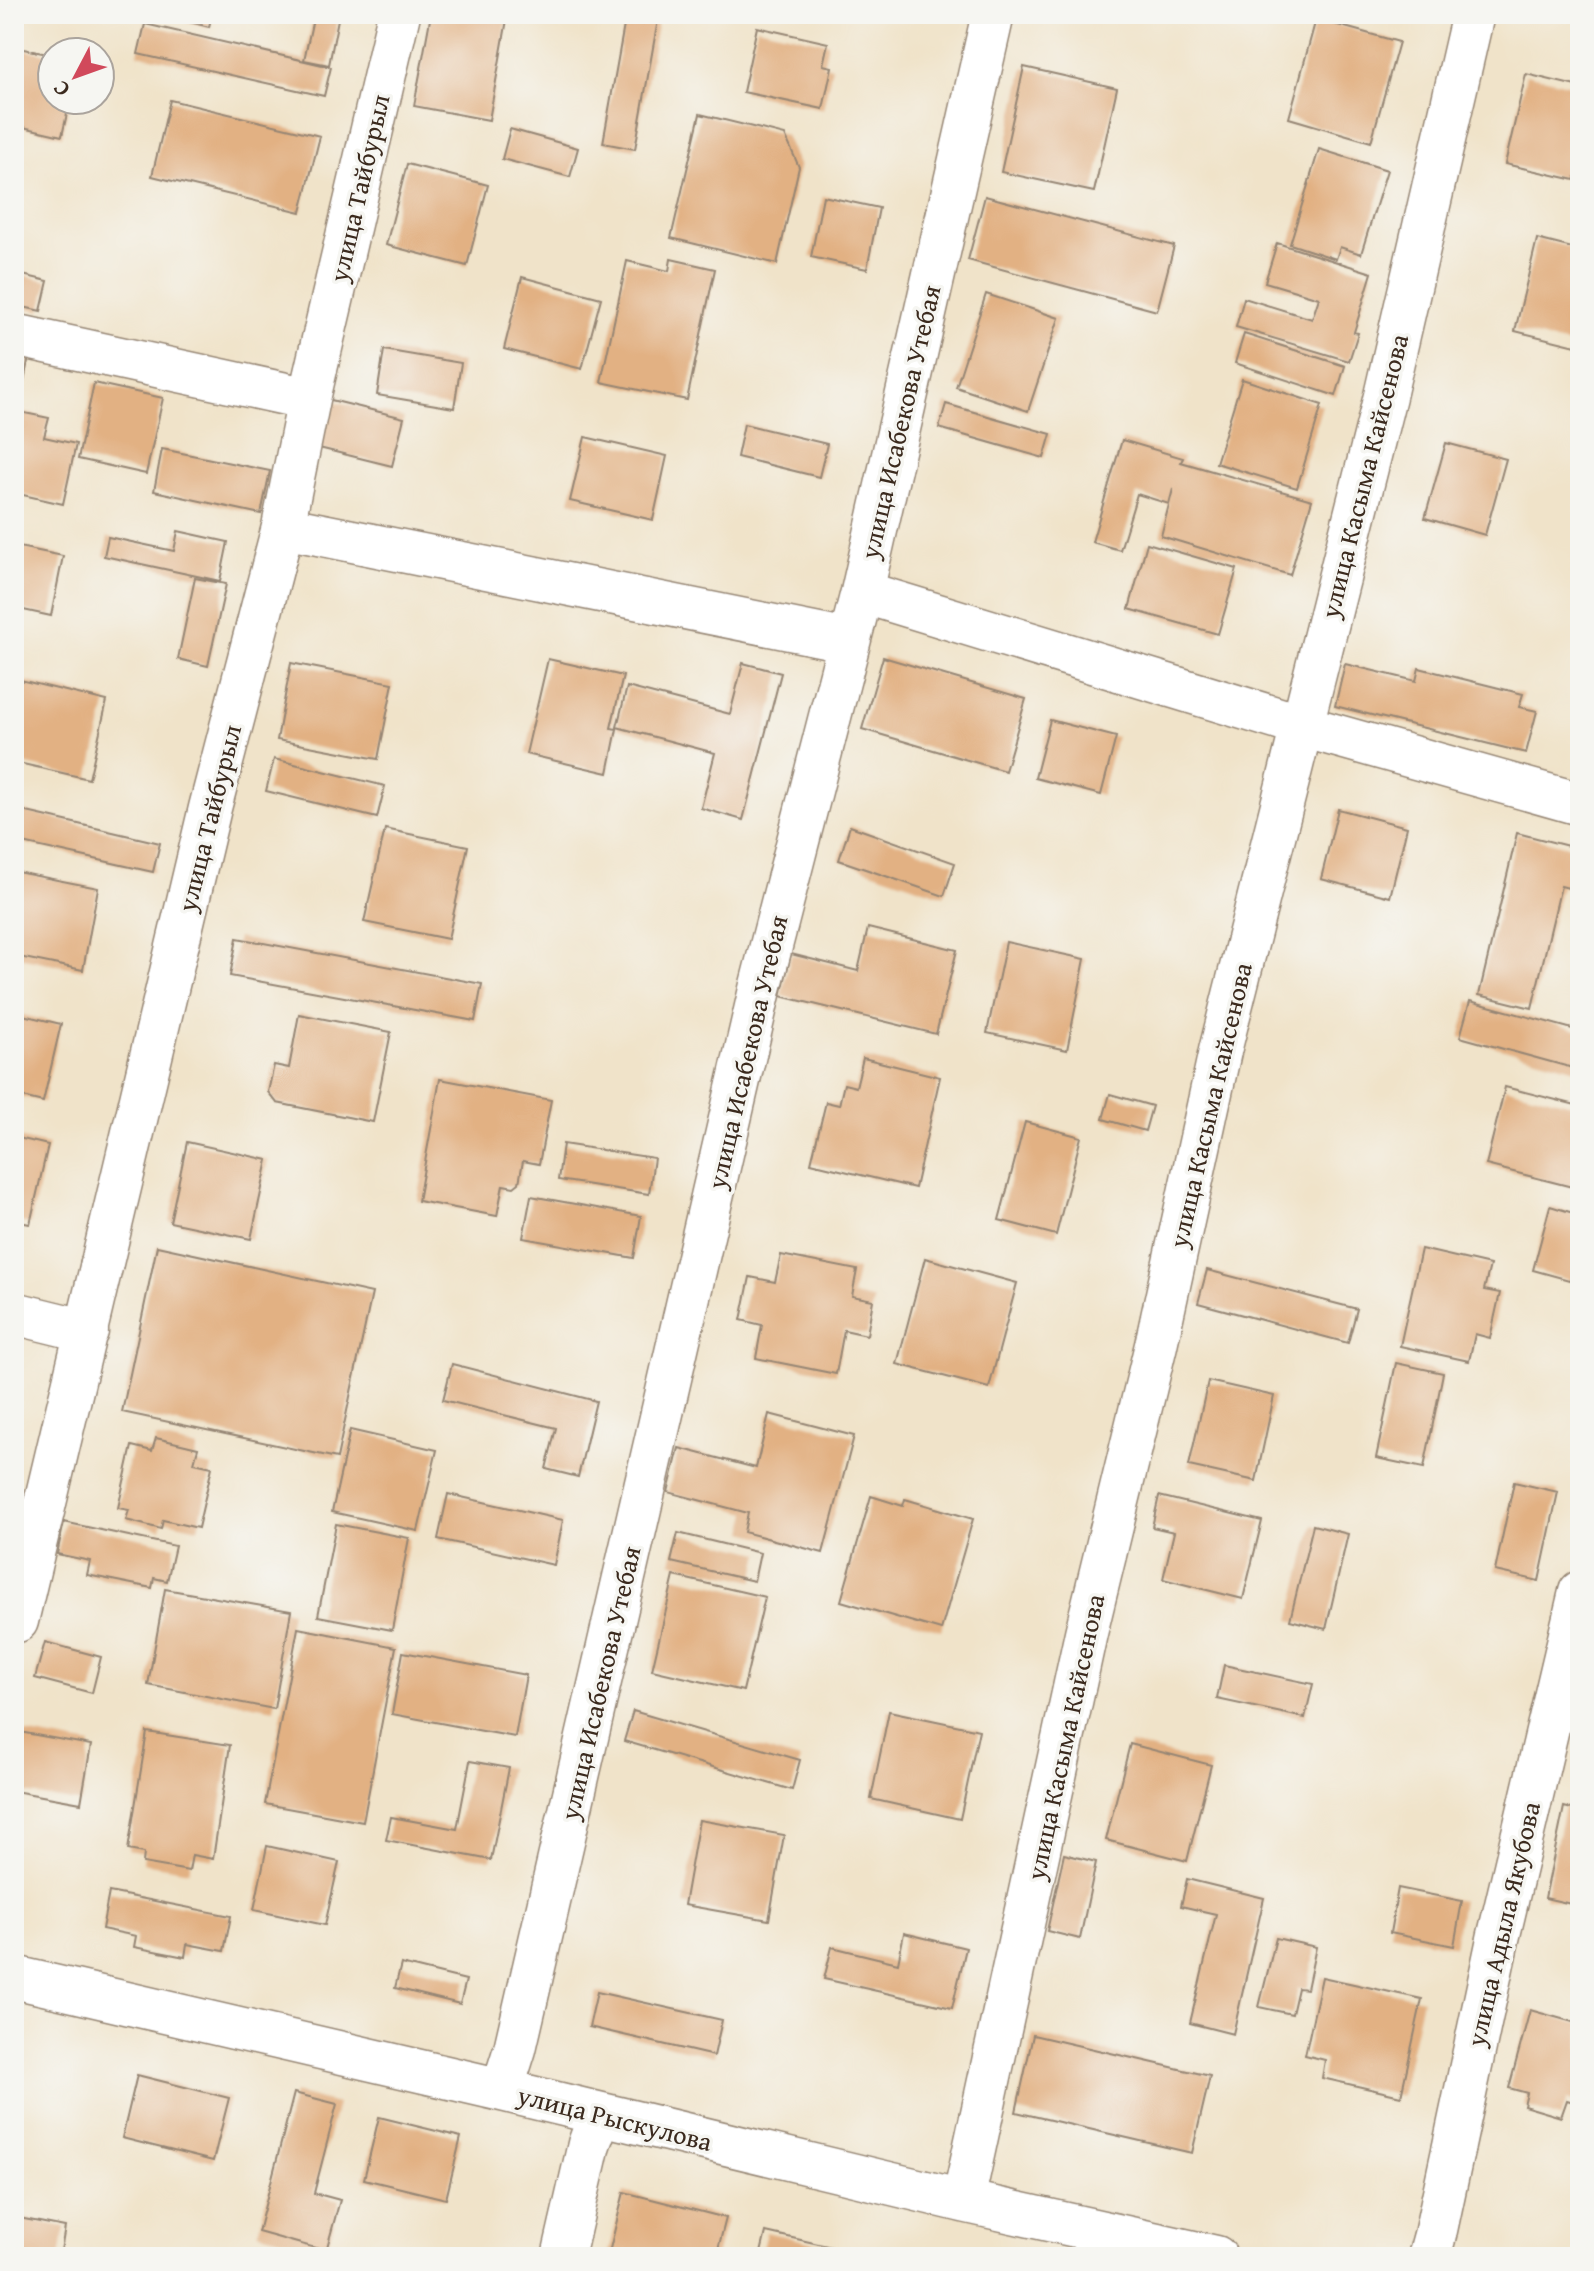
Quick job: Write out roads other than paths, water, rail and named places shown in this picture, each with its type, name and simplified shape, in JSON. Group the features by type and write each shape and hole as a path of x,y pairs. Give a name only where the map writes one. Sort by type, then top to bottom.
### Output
{"street":[{"name":"улица Тайбурыл","path":"17,1621 210,808 283,527 309,399 399,14"},
{"name":"улица Исабекова Утебая","path":"502,2090 525,2003 761,985 862,592 993,14"},
{"name":"улица Касыма Кайсенова","path":"963,2201 1086,1633 1156,1345 1220,1051 1385,396 1473,14"},
{"path":"14,335 309,399"},
{"path":"283,527 849,641"},
{"path":"862,592 1302,726 1580,804"},
{"path":"14,1313 87,1331"},
{"name":"улица Адыла Якубова","path":"1429,2257 1498,1939 1580,1592"},
{"name":"улица Рыскулова","path":"14,1977 963,2201 1216,2257"},
{"path":"563,2257 589,2144 600,2114"}]}
